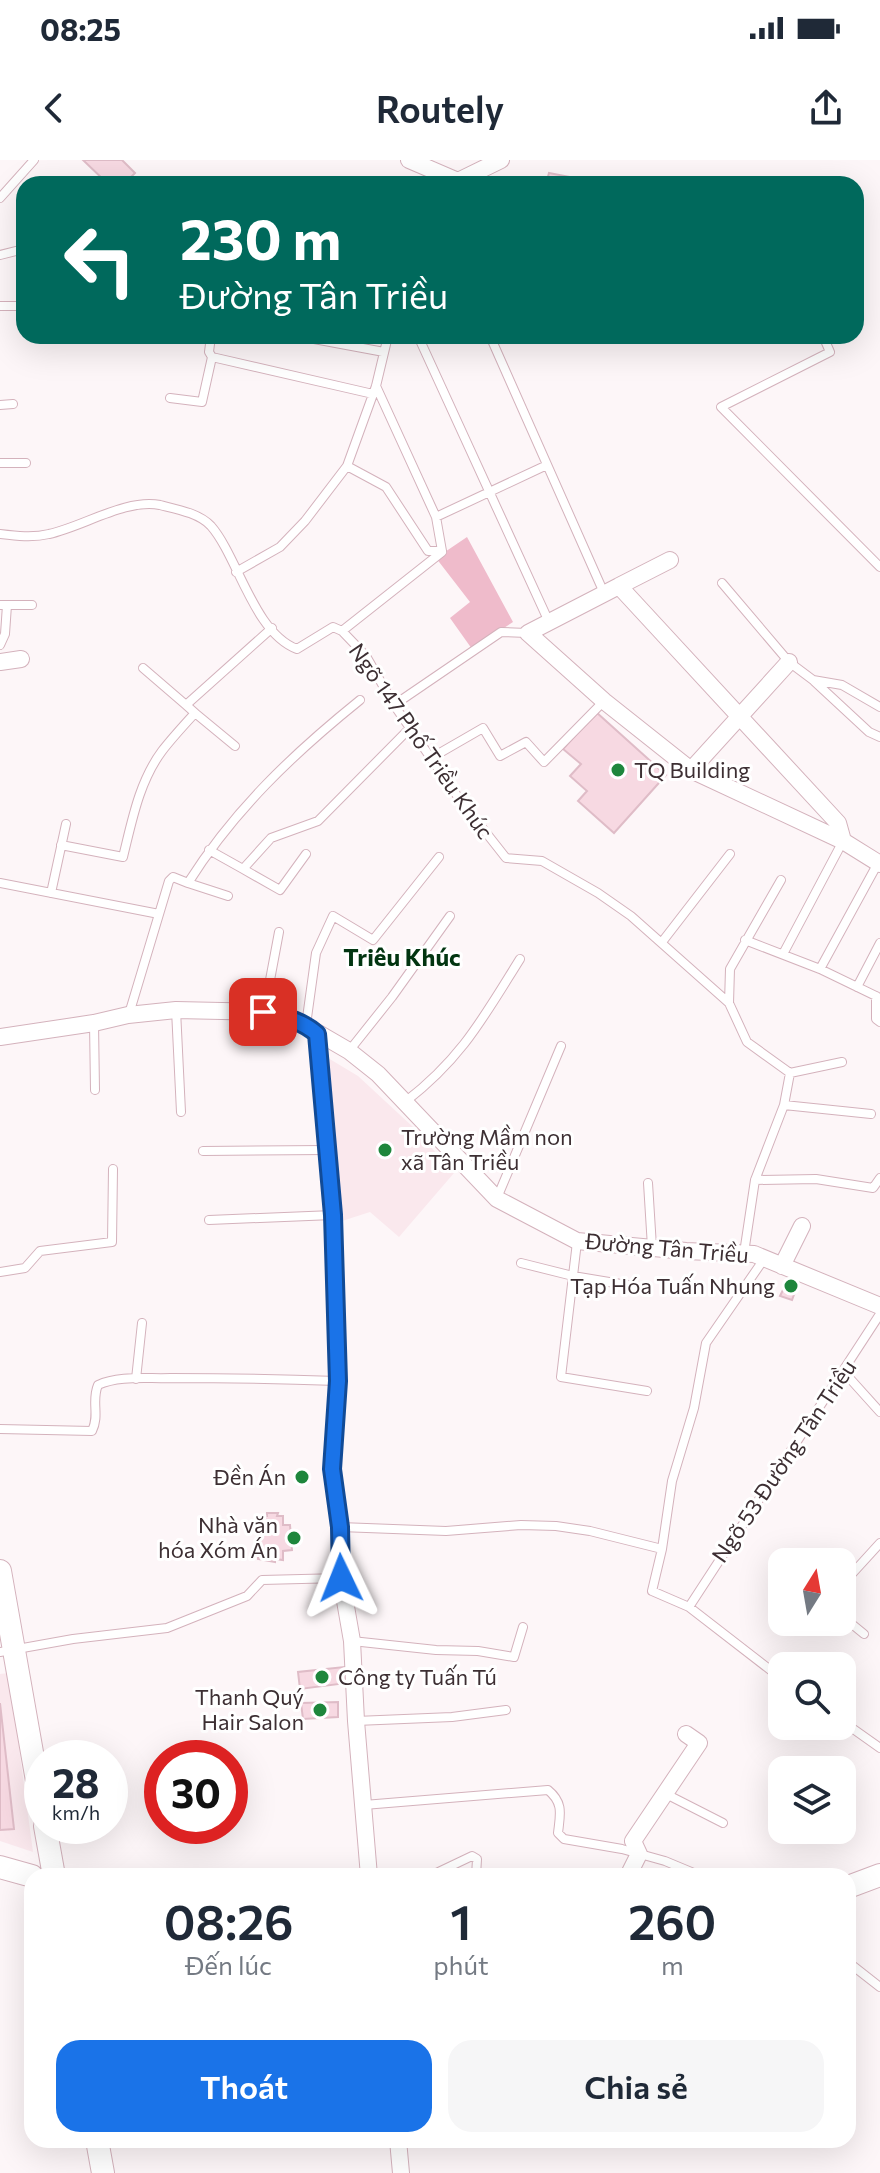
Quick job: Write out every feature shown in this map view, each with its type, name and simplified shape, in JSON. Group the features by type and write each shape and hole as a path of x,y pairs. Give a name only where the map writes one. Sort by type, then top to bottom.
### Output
{"street":[{"path":"409,160 446,176"},
{"path":"468,176 501,160"},
{"path":"670,560 528,633 604,701 691,770 843,841 879,863"},
{"path":"612,590 740,717 838,823 843,841"},
{"path":"0,662 21,659"},
{"path":"691,770 789,662"},
{"name":"Đường Tân Triều","path":"0,1037 176,1010 263,1012 311,1029 349,1051 378,1074 497,1199 577,1241 744,1254 764,1259 880,1306"},
{"path":"311,1029 333,1215 338,1381 332,1469 340,1527 341,1578 352,1641 368,1868"},
{"path":"782,1266 802,1226"},
{"path":"0,1571 6,1651 26,1740"},
{"path":"632,1868 639,1854 633,1841 699,1743 686,1734"},
{"path":"48,1844 53,1868"},
{"path":"0,1867 24,1874"},
{"path":"856,1884 880,1875"},
{"path":"98,2148 103,2173"},
{"path":"399,2148 401,2173"}],"lane":[{"path":"20,176 34,160"},
{"path":"0,198 16,180"},
{"path":"170,398 202,402 212,357 210,344"},
{"path":"341,344 384,352"},
{"path":"236,572 280,547 305,521 347,466 375,390 386,344"},
{"path":"422,344 549,623"},
{"path":"494,344 547,465 612,590"},
{"path":"826,344 830,352 721,407 880,567"},
{"path":"212,357 375,390"},
{"path":"375,390 436,517 442,551"},
{"path":"0,405 13,404"},
{"path":"0,463 26,463"},
{"path":"436,517 547,465"},
{"path":"347,466 386,487 428,551 442,551"},
{"name":"Ngõ 147 Phố Triều Khúc","path":"0,534 21,537 46,535 133,506 155,504 184,511 209,524 252,602 290,646 297,649 328,628 342,631 375,669 394,705 506,858 538,860 550,865 609,901 662,942 729,1003"},
{"path":"342,631 442,551"},
{"path":"722,583 789,662 869,732 880,737"},
{"path":"0,645 5,634 4,605 32,605"},
{"path":"186,705 272,628"},
{"path":"394,705 501,632 528,633"},
{"path":"143,668 235,746"},
{"path":"813,680 842,685 880,707"},
{"path":"188,883 209,850 260,788 360,700"},
{"path":"431,758 483,728 500,756 526,742 544,762 604,701"},
{"path":"61,845 123,857 136,806 149,772 161,752 195,713"},
{"path":"243,869 271,838 318,821 410,728"},
{"path":"51,893 66,824"},
{"path":"783,954 843,841"},
{"path":"209,850 280,890 306,854"},
{"path":"662,942 730,854"},
{"path":"311,1029 316,953 333,916 373,940 439,857"},
{"path":"820,969 879,863"},
{"path":"128,1015 173,877 228,896"},
{"path":"781,880 730,969 729,1003 747,1042 790,1073 842,1062"},
{"path":"0,883 159,914"},
{"path":"349,1051 450,916"},
{"path":"263,1012 279,932"},
{"path":"745,940 820,969 878,997 876,1019 880,1022"},
{"path":"857,987 880,943"},
{"path":"405,1102 436,1078 467,1042 520,959"},
{"path":"176,1010 181,1112"},
{"path":"94,1023 95,1090"},
{"path":"497,1199 561,1046"},
{"path":"744,1254 755,1180 784,1105 790,1073"},
{"path":"784,1105 871,1114"},
{"path":"203,1151 327,1150"},
{"path":"0,1272 25,1268 40,1251 112,1242 113,1169"},
{"path":"755,1180 816,1179 873,1188 880,1178"},
{"path":"648,1183 652,1248"},
{"path":"209,1220 333,1215"},
{"path":"577,1241 561,1377 647,1391"},
{"path":"764,1259 706,1343 694,1408 672,1481 652,1591 689,1607 768,1668"},
{"path":"521,1263 573,1276 645,1288"},
{"name":"Ngõ 53 Đường Tân Triều","path":"689,1607 880,1314"},
{"path":"136,1379 142,1323"},
{"path":"844,1372 880,1412"},
{"path":"0,1429 92,1431 97,1415 94,1398 98,1385 105,1382 237,1377 338,1381"},
{"path":"340,1527 446,1531 521,1525 556,1526 662,1549"},
{"path":"856,1569 880,1543"},
{"path":"6,1651 73,1639 167,1628 247,1596 262,1580 341,1578"},
{"path":"352,1641 478,1651 514,1657 523,1627"},
{"path":"856,1627 864,1634"},
{"path":"356,1721 452,1717 506,1710"},
{"path":"856,1730 879,1746"},
{"path":"364,1805 548,1790 559,1802 558,1833 564,1839 639,1854 678,1868"},
{"path":"666,1794 723,1823"},
{"path":"447,1868 472,1856 477,1859 476,1868"},
{"path":"856,1968 880,1987"}],"shaded area":[{"path":"467,537 513,622 472,649 450,618 470,602 436,558"},
{"name":"Trường Mầm non xã Tân Triều","path":"328,1058 358,1076 412,1126 454,1173 399,1237 370,1212 342,1221"},
{"path":"9,1673 24,1785 24,1844 32,1844 33,1852 0,1841 0,1674"}],"building":[{"path":"83,160 122,160 135,173 132,176 100,176"},
{"name":"TQ Building","path":"596,712 666,775 614,833 578,801 587,791 570,776 581,764 563,749"},
{"name":"Tạp Hóa Tuấn Nhung","path":"792,1272 801,1276 792,1300 780,1296"},
{"path":"267,1513 278,1513 277,1516 283,1516 283,1525 290,1525 292,1550 283,1551 283,1560 275,1559 275,1562 258,1559 260,1516 267,1516"},
{"name":"Công ty Tuấn Tú","path":"344,1667 347,1683 300,1689 298,1672"},
{"name":"Thanh Quý Hair Salon","path":"338,1702 338,1717 303,1719 301,1703"},
{"path":"0,1703 14,1829 0,1830"}],"place":[{"name":"TQ Building","path":"618,770"},
{"name":"Trường Mầm non xã Tân Triều","path":"385,1150"},
{"name":"Tạp Hóa Tuấn Nhung","path":"791,1286"},
{"name":"Đền Án","path":"302,1477"},
{"name":"Nhà văn hóa Xóm Án","path":"294,1538"},
{"name":"Công ty Tuấn Tú","path":"322,1677"},
{"name":"Thanh Quý Hair Salon","path":"320,1710"}],"district":[{"name":"Triêu Khúc","path":"402,958"}],"route":[{"path":"263,1012 294,1019 317,1034 333,1215 338,1381 332,1469 340,1527 341,1578"}]}
